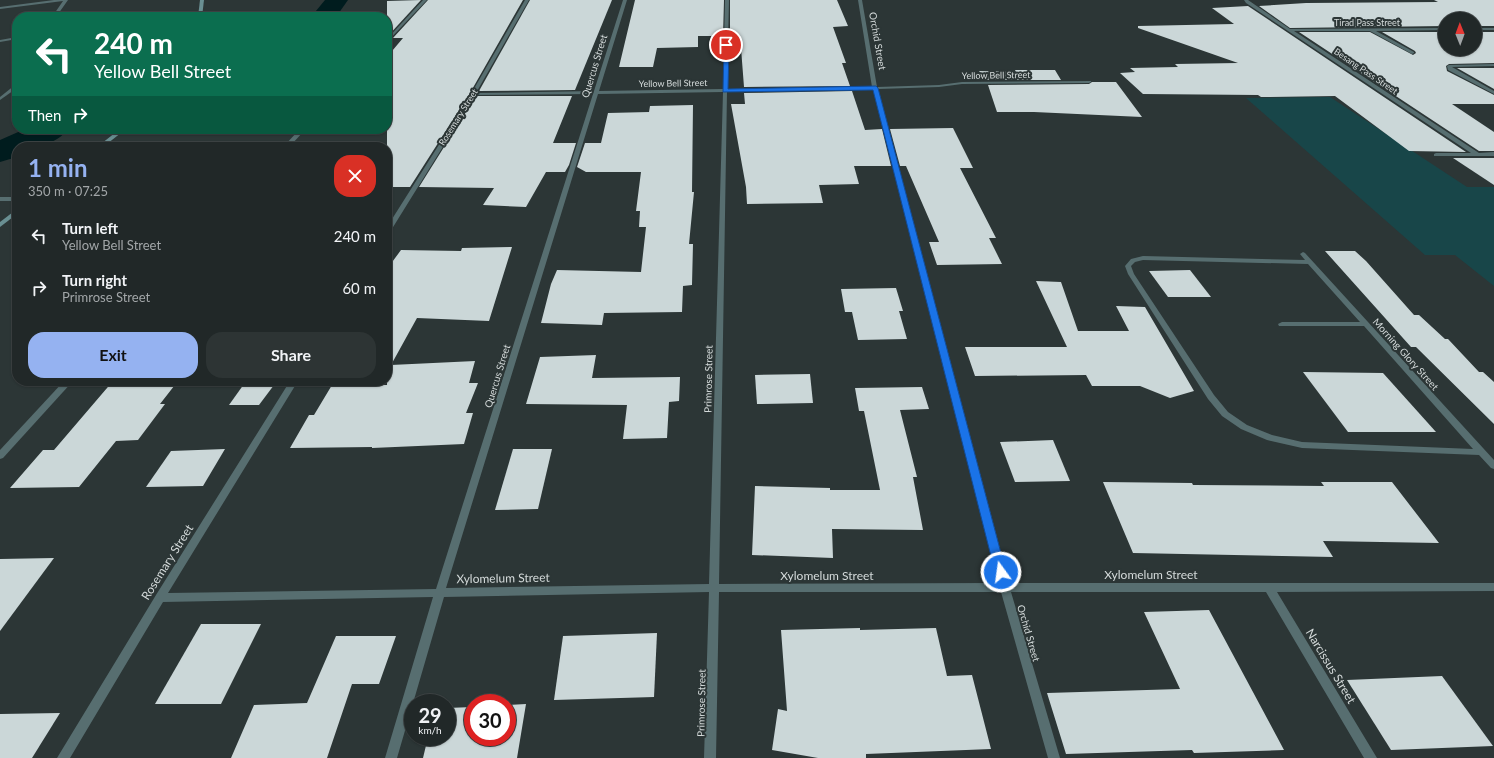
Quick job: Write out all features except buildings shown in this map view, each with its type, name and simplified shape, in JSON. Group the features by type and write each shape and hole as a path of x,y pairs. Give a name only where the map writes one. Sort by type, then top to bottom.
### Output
{"street":[{"path":"0,8 63,0"},
{"path":"58,12 66,0"},
{"path":"201,12 202,0"},
{"path":"392,36 426,0"},
{"name":"Rosemary Street","path":"392,224 473,94 527,0"},
{"name":"Quercus Street","path":"391,758 440,592 625,0"},
{"name":"Primrose Street","path":"710,758 727,0"},
{"name":"Orchid Street","path":"860,0 876,88 1005,588 1054,758"},
{"name":"Besang Pass Street","path":"1246,0 1477,154"},
{"name":"Tirad Pass Street","path":"1290,30 1438,29"},
{"path":"1482,29 1494,29"},
{"path":"1371,30 1412,53"},
{"path":"0,41 12,39"},
{"path":"1494,65 1449,66 1450,69 1494,93"},
{"name":"Yellow Bell Street","path":"473,94 876,88 939,86 962,83 1088,82"},
{"path":"0,99 12,90"},
{"path":"106,142 117,134"},
{"path":"291,142 298,134"},
{"path":"1436,155 1494,154"},
{"path":"0,199 12,199"},
{"path":"0,225 12,215"},
{"name":"Morning Glory Street","path":"1303,254 1494,466"},
{"path":"1309,262 1143,258 1133,260 1128,266 1131,274 1211,397 1225,414 1244,427 1270,438 1302,445 1481,452"},
{"path":"1282,324 1365,324"},
{"path":"0,456 64,386"},
{"name":"Rosemary Street","path":"63,758 291,386"},
{"name":"Narcissus Street","path":"1269,587 1371,758"},
{"name":"Xylomelum Street","path":"160,598 713,588 1494,587"}],"shaded area":[{"path":"1330,97 1467,187 1494,187 1494,286 1455,255 1425,255 1246,98"}],"waterway":[{"path":"327,12 337,0"},
{"path":"23,142 41,134"},
{"path":"0,152 12,147"}],"route":[{"path":"726,45 725,90 876,88 1001,572"}]}
